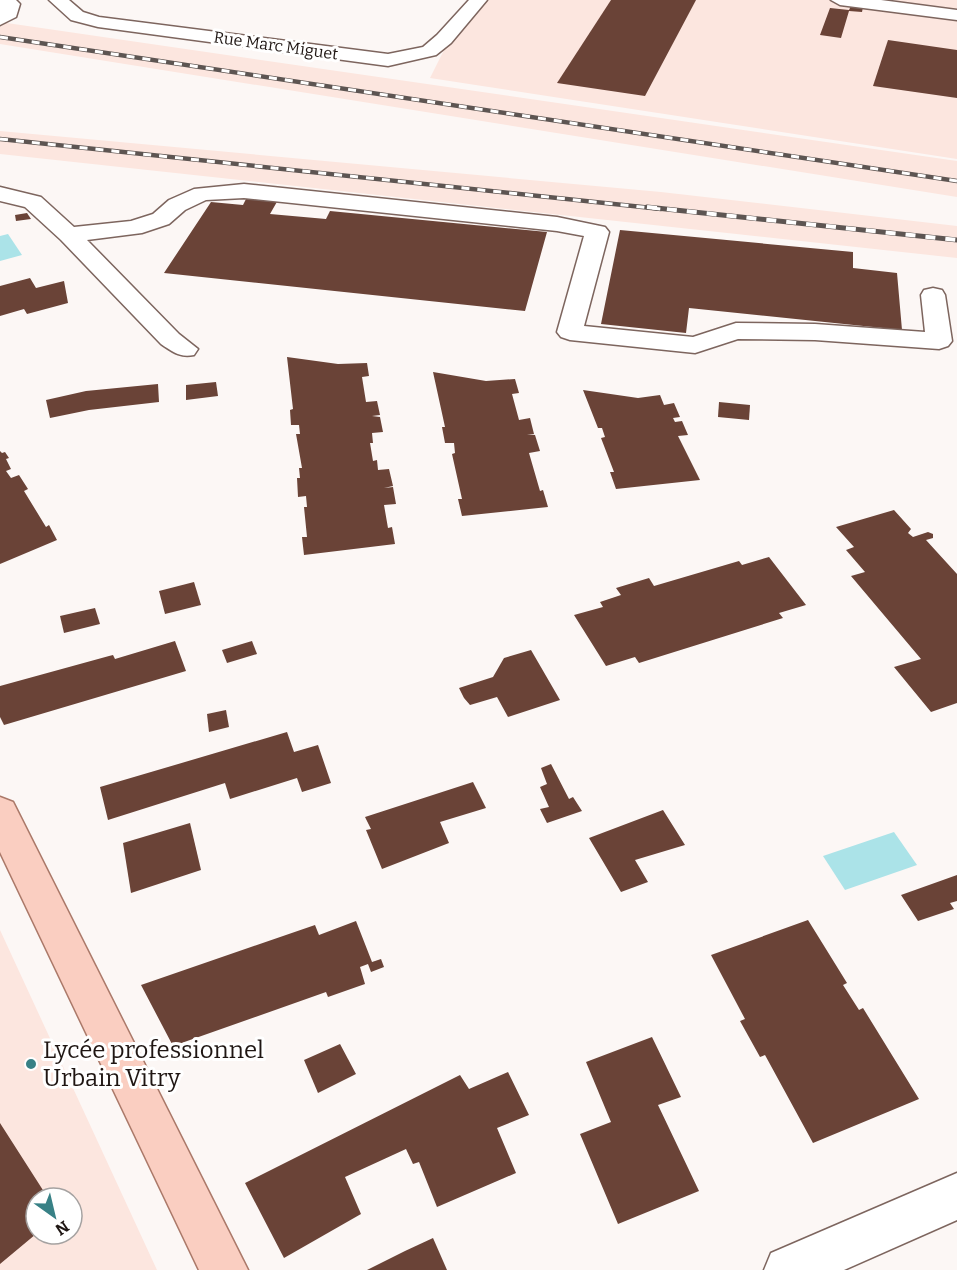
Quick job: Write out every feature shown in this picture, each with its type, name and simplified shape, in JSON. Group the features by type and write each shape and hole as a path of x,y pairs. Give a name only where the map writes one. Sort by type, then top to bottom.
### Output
{"main road":[{"path":"0,813 224,1270"}],"street":[{"path":"0,0 11,4 10,14 0,20"},
{"name":"Rue Marc Miguet","path":"58,0 77,16 98,22 388,60 429,51 444,39 478,0"},
{"path":"840,0 957,15"},
{"path":"69,235 134,228 161,219 177,205 202,194 244,191 557,225 597,232 570,332 695,345 736,331 815,332 939,341 933,295"},
{"path":"0,194 33,202 69,235 170,339 184,349"},
{"path":"788,1270 957,1196"}],"shaded area":[{"path":"469,0 957,0 957,159 430,78"},
{"path":"0,22 957,161 957,197 0,44"},
{"path":"0,131 661,192 957,226 957,258 0,154"},
{"name":"Lycée professionnel Urbain Vitry","path":"0,930 157,1270 0,1270"}],"water":[{"path":"8,234 22,255 0,261 0,236"},
{"path":"894,832 917,865 845,890 823,856"}],"building":[{"path":"611,0 696,0 645,96 557,83"},
{"path":"851,6 863,7 862,12 849,11 841,38 820,35 830,8 849,10"},
{"path":"888,40 957,50 957,98 873,86"},
{"path":"247,197 278,200 270,214 326,219 330,211 547,232 525,311 164,273 211,202 243,205"},
{"path":"27,213 31,219 16,221 15,215"},
{"path":"620,230 853,252 853,268 897,273 902,330 689,308 686,333 601,324"},
{"path":"30,278 36,288 64,281 68,303 27,314 24,309 0,316 0,286"},
{"path":"287,357 338,364 367,363 369,376 362,377 366,402 377,401 380,415 372,416 380,417 383,432 372,433 373,443 370,443 373,461 377,460 378,470 389,469 393,486 384,488 393,487 396,504 384,505 388,528 392,527 395,544 304,555 302,537 307,537 304,507 307,507 306,496 298,497 297,478 300,478 299,468 302,468 296,434 300,434 299,425 291,425 290,410 293,409"},
{"path":"433,372 486,381 515,379 519,393 512,394 519,420 530,418 534,434 527,434 535,435 540,451 529,453 540,491 543,490 548,507 462,516 458,499 462,499 452,454 455,453 454,443 445,443 442,427 445,427"},
{"path":"216,382 218,396 186,400 186,385"},
{"path":"158,384 159,402 89,410 50,418 46,400 86,391"},
{"path":"583,390 638,398 660,395 664,405 674,403 680,417 673,418 675,422 682,421 688,435 678,436 700,480 616,489 610,472 614,472 601,438 605,437 602,428 598,428"},
{"path":"719,402 750,405 749,420 718,417"},
{"path":"0,451 5,452 9,458 6,459 11,469 6,471 11,478 19,475 28,489 24,491 46,527 49,525 57,540 0,564"},
{"path":"894,510 911,529 908,533 913,537 928,532 933,534 933,538 926,540 957,574 957,703 931,712 894,667 921,659 851,576 865,572 846,550 854,547 836,527"},
{"path":"769,557 806,605 779,613 783,618 639,663 635,657 606,666 574,615 603,607 600,602 621,595 616,588 649,578 654,586 739,561 742,565"},
{"path":"194,582 201,605 165,614 159,591"},
{"path":"95,608 100,624 64,633 60,616"},
{"path":"175,641 186,671 4,725 0,717 0,686 113,655 115,659"},
{"path":"252,641 257,654 227,663 222,650"},
{"path":"531,650 560,700 508,717 497,697 470,705 464,698 459,688 493,677 504,658"},
{"path":"226,710 229,727 209,732 207,714"},
{"path":"287,732 294,752 318,745 331,783 302,792 297,778 230,799 225,783 108,820 100,787"},
{"path":"551,764 569,799 573,797 582,811 547,823 540,809 549,807 540,787 547,784 541,768"},
{"path":"473,782 486,808 440,822 449,843 382,869 366,830 371,829 365,817"},
{"path":"663,810 685,845 635,860 648,882 621,892 589,838"},
{"path":"190,823 201,870 131,893 123,843"},
{"path":"957,875 957,901 950,903 954,909 918,921 901,895"},
{"path":"808,920 847,983 843,985 859,1010 863,1008 919,1099 813,1143 765,1055 760,1057 740,1021 745,1019 711,955"},
{"path":"356,921 372,962 381,959 384,967 371,972 368,964 360,967 365,984 328,997 326,992 173,1046 141,985 315,925 319,935"},
{"path":"652,1037 681,1097 658,1105 699,1191 618,1224 580,1134 611,1122 586,1062"},
{"path":"340,1044 356,1074 318,1093 304,1060"},
{"path":"508,1072 529,1115 497,1128 516,1173 437,1207 419,1162 413,1164 406,1149 345,1177 361,1214 284,1258 245,1183 460,1075 469,1089"},
{"path":"0,1123 40,1186 24,1186 24,1244 0,1264"},
{"path":"433,1238 447,1270 367,1270 405,1251"}],"railway":[{"path":"0,37 957,181"},
{"path":"0,139 661,209"},
{"path":"647,207 957,240"}],"place":[{"name":"Lycée professionnel Urbain Vitry","path":"31,1064"}]}
